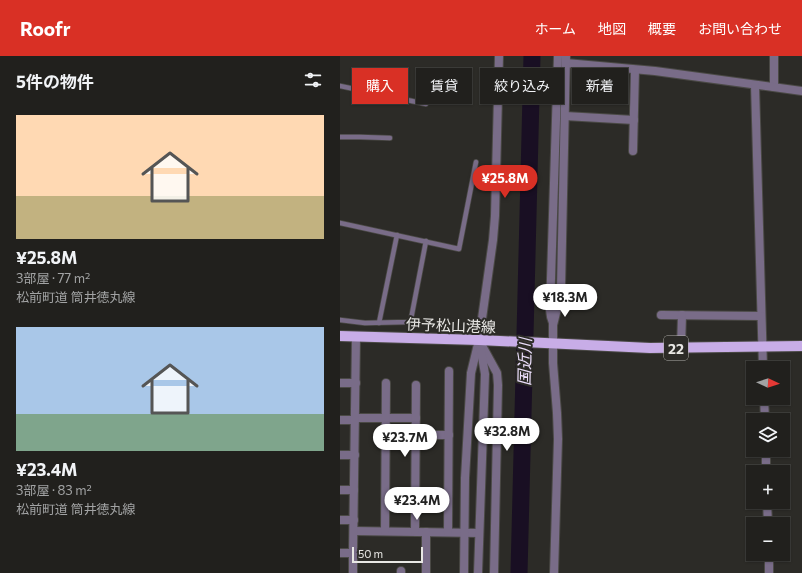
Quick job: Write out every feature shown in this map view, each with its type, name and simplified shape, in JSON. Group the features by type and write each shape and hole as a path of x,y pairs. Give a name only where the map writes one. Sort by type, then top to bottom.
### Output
{"main road":[{"name":"伊予松山港線","path":"340,336 479,340 650,348 802,346"}],"street":[{"path":"464,573 465,478 471,374 479,340 495,216 499,56"},
{"path":"553,325 550,310 558,56"},
{"path":"774,56 774,87"},
{"path":"554,573 558,439 551,344 553,325 561,288 566,60 802,91"},
{"path":"633,151 635,70"},
{"path":"755,85 763,361"},
{"path":"565,116 634,120"},
{"path":"661,315 761,316"},
{"path":"681,348 682,315"},
{"path":"353,573 356,337"},
{"path":"478,573 485,374 479,340"},
{"path":"479,340 497,373 498,385 494,573"},
{"path":"448,532 449,372"},
{"path":"340,383 356,383"},
{"path":"385,531 386,383"},
{"path":"415,531 416,385"},
{"path":"340,420 416,418"},
{"path":"416,435 449,435"},
{"path":"340,455 355,455"},
{"path":"340,490 354,490"},
{"path":"340,520 354,520"},
{"path":"354,531 479,533"},
{"path":"426,532 426,573"},
{"path":"340,553 353,554"},
{"path":"769,561 769,573"}],"lane":[{"path":"340,86 416,102"},
{"path":"340,137 390,138"},
{"path":"340,223 459,248 476,162"},
{"path":"379,323 397,235"},
{"path":"340,320 365,323 408,322 411,319 426,242"}],"waterway":[{"name":"国近川","path":"519,573 532,56"}]}
